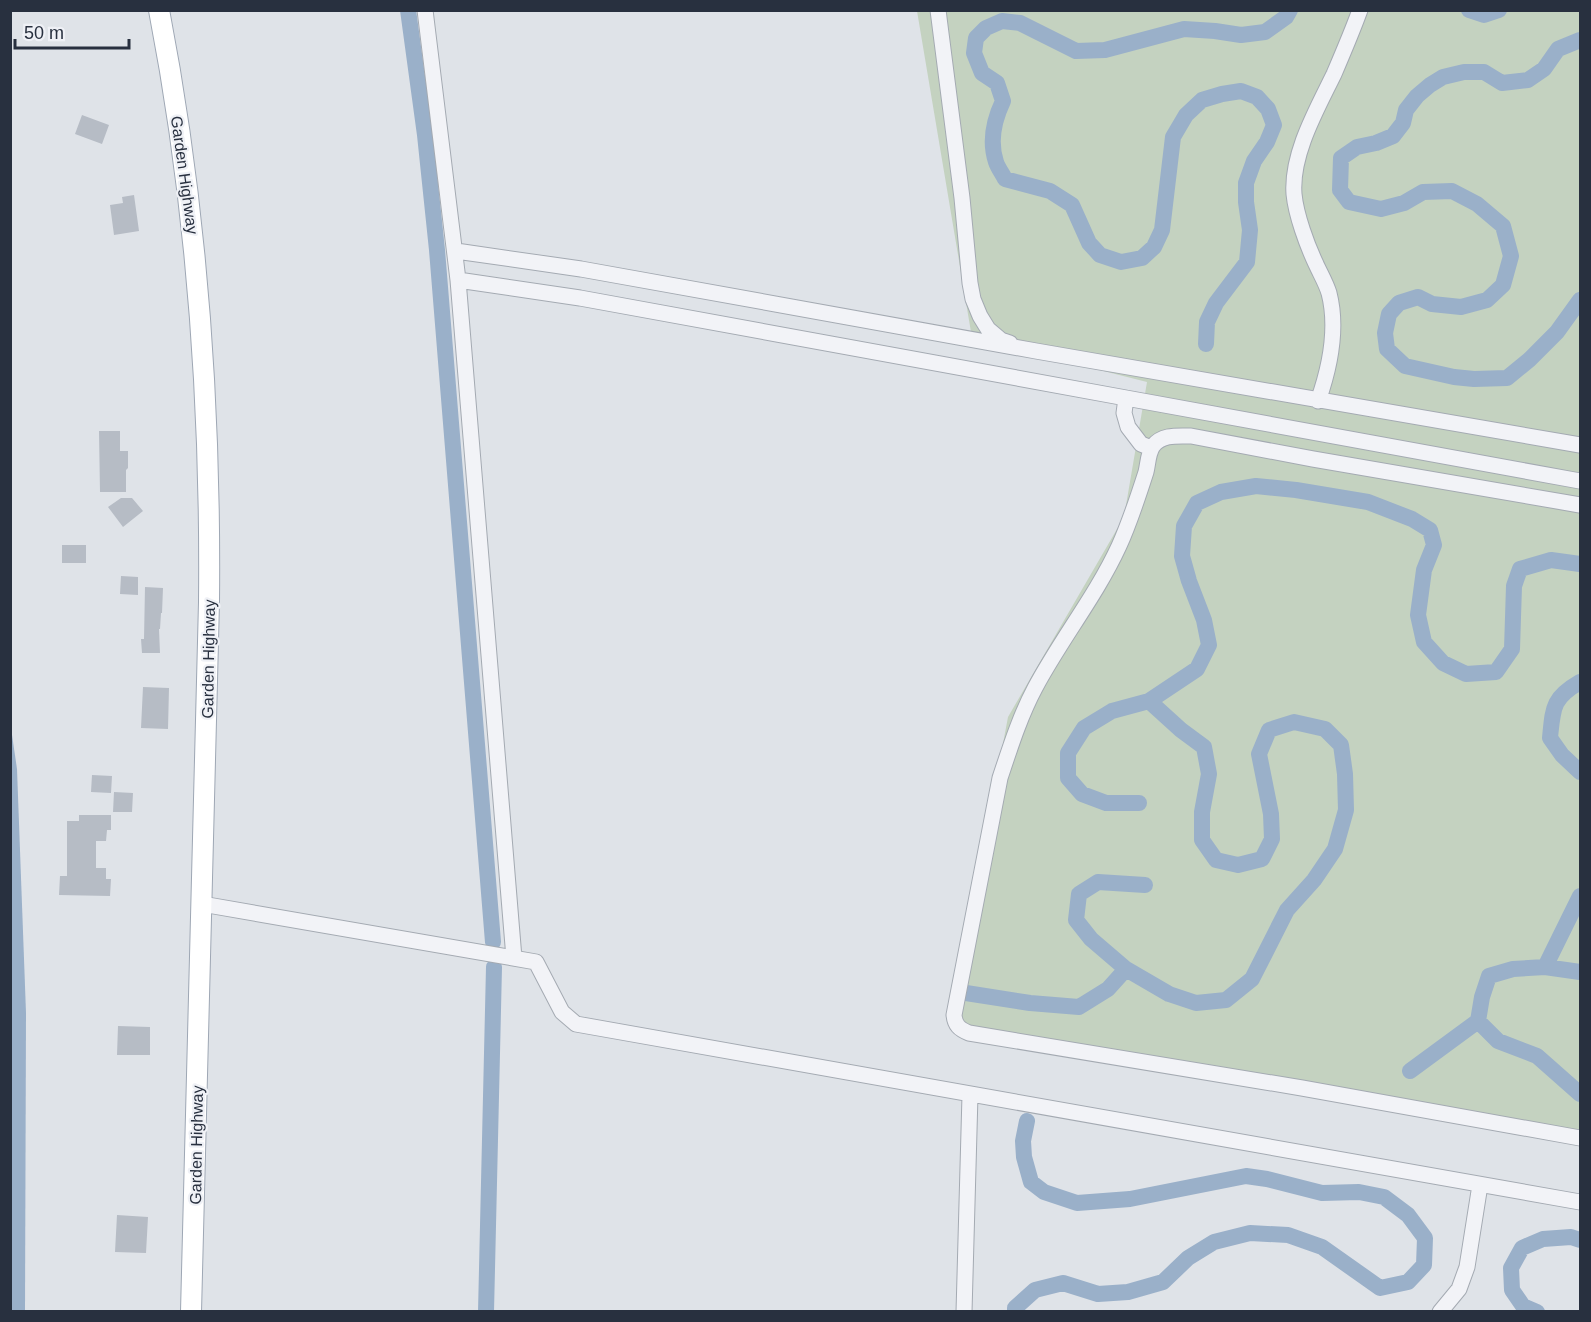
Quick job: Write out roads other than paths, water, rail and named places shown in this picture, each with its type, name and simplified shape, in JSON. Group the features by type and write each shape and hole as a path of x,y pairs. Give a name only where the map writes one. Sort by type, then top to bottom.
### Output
{"main road":[{"name":"Garden Highway","path":"159,10 181,131 198,277 210,518 191,1311"}],"lane":[{"path":"425,10 456,251 514,958"},
{"path":"938,10 973,299 988,329 1001,340 1036,351"},
{"path":"1318,401 1328,372 1333,325 1329,292 1302,228 1294,194 1296,163 1310,122 1334,73 1360,10"},
{"path":"456,251 581,269 1318,401 1581,445"},
{"path":"458,280 580,298 1581,481"},
{"path":"1126,398 1124,413 1128,427 1141,444 1151,448"},
{"path":"1581,505 1191,436 1172,436 1159,440 1151,448 1130,522 1118,548 1095,591 1035,688 1008,753 1000,778 954,1015 955,1023 969,1033 1302,1088 1581,1138"},
{"path":"202,904 536,962 562,1012 576,1024 1581,1202"},
{"path":"964,1311 970,1095"},
{"path":"1440,1311 1460,1289 1467,1267 1480,1185"}],"water":[{"path":"11,728 17,769 26,1013 25,1312 10,1311"}],"waterway":[{"path":"408,10 425,135 437,250 493,942"},
{"path":"1206,344 1207,322 1216,303 1247,262 1250,230 1246,183 1254,161 1267,142 1274,125 1268,109 1257,97 1241,91 1202,100 1186,115 1173,137 1162,230 1154,247 1142,258 1121,262 1100,255 1089,243 1072,205 1050,191 1005,179 996,162 993,146 995,123 1003,101 997,83 982,73 974,53 976,38 986,28 1002,21 1020,23 1076,51 1105,50 1184,29 1241,35 1265,32 1286,17 1290,10"},
{"path":"1469,10 1484,15 1499,10"},
{"path":"1580,40 1558,49 1544,69 1528,80 1502,83 1484,72 1464,72 1443,77 1430,85 1406,110 1403,123 1393,136 1357,147 1341,158 1340,190 1349,202 1381,209 1404,203 1423,192 1452,191 1477,204 1503,226 1511,256 1503,285 1487,300 1461,307 1432,304 1418,297 1399,303 1389,314 1385,333 1387,349 1405,366 1454,377 1507,378 1557,332 1580,300"},
{"path":"966,993 1030,1003 1079,1007 1108,989 1126,969 1169,994 1196,1003 1226,1000 1252,979 1287,910 1314,880 1335,849 1346,810 1341,745 1325,729 1294,722 1269,730 1259,754 1271,814 1272,839 1262,859 1238,865 1216,860 1202,840 1202,812 1209,774 1204,747 1149,701 1197,669 1209,645 1204,620 1182,556 1184,526 1197,503 1221,492 1256,486 1296,490 1368,502 1412,519 1430,530 1434,545 1424,570 1418,615 1424,642 1443,663 1466,674 1496,672 1512,649 1514,586 1520,569 1551,560 1580,564"},
{"path":"1580,682 1559,699 1553,711 1550,738 1562,755 1580,772"},
{"path":"1139,803 1106,803 1082,794 1068,778 1068,753 1084,728 1112,711 1149,701"},
{"path":"1126,969 1091,939 1076,920 1079,894 1098,882 1145,885"},
{"path":"1545,967 1580,896"},
{"path":"486,1312 494,967"},
{"path":"1580,972 1545,967 1513,969 1489,976 1482,997 1478,1021 1498,1041 1537,1056 1580,1094"},
{"path":"1410,1071 1478,1021"},
{"path":"1015,1312 1015,1308 1035,1290 1063,1283 1098,1294 1128,1292 1163,1282 1188,1258 1214,1242 1250,1233 1288,1235 1322,1247 1380,1288 1408,1282 1424,1265 1425,1238 1408,1215 1384,1197 1359,1192 1322,1193 1246,1176 1130,1199 1077,1203 1044,1192 1031,1182 1024,1157 1023,1141 1027,1121"},
{"path":"1537,1312 1523,1306 1512,1290 1511,1268 1522,1248 1543,1239 1571,1237 1580,1240"}]}
